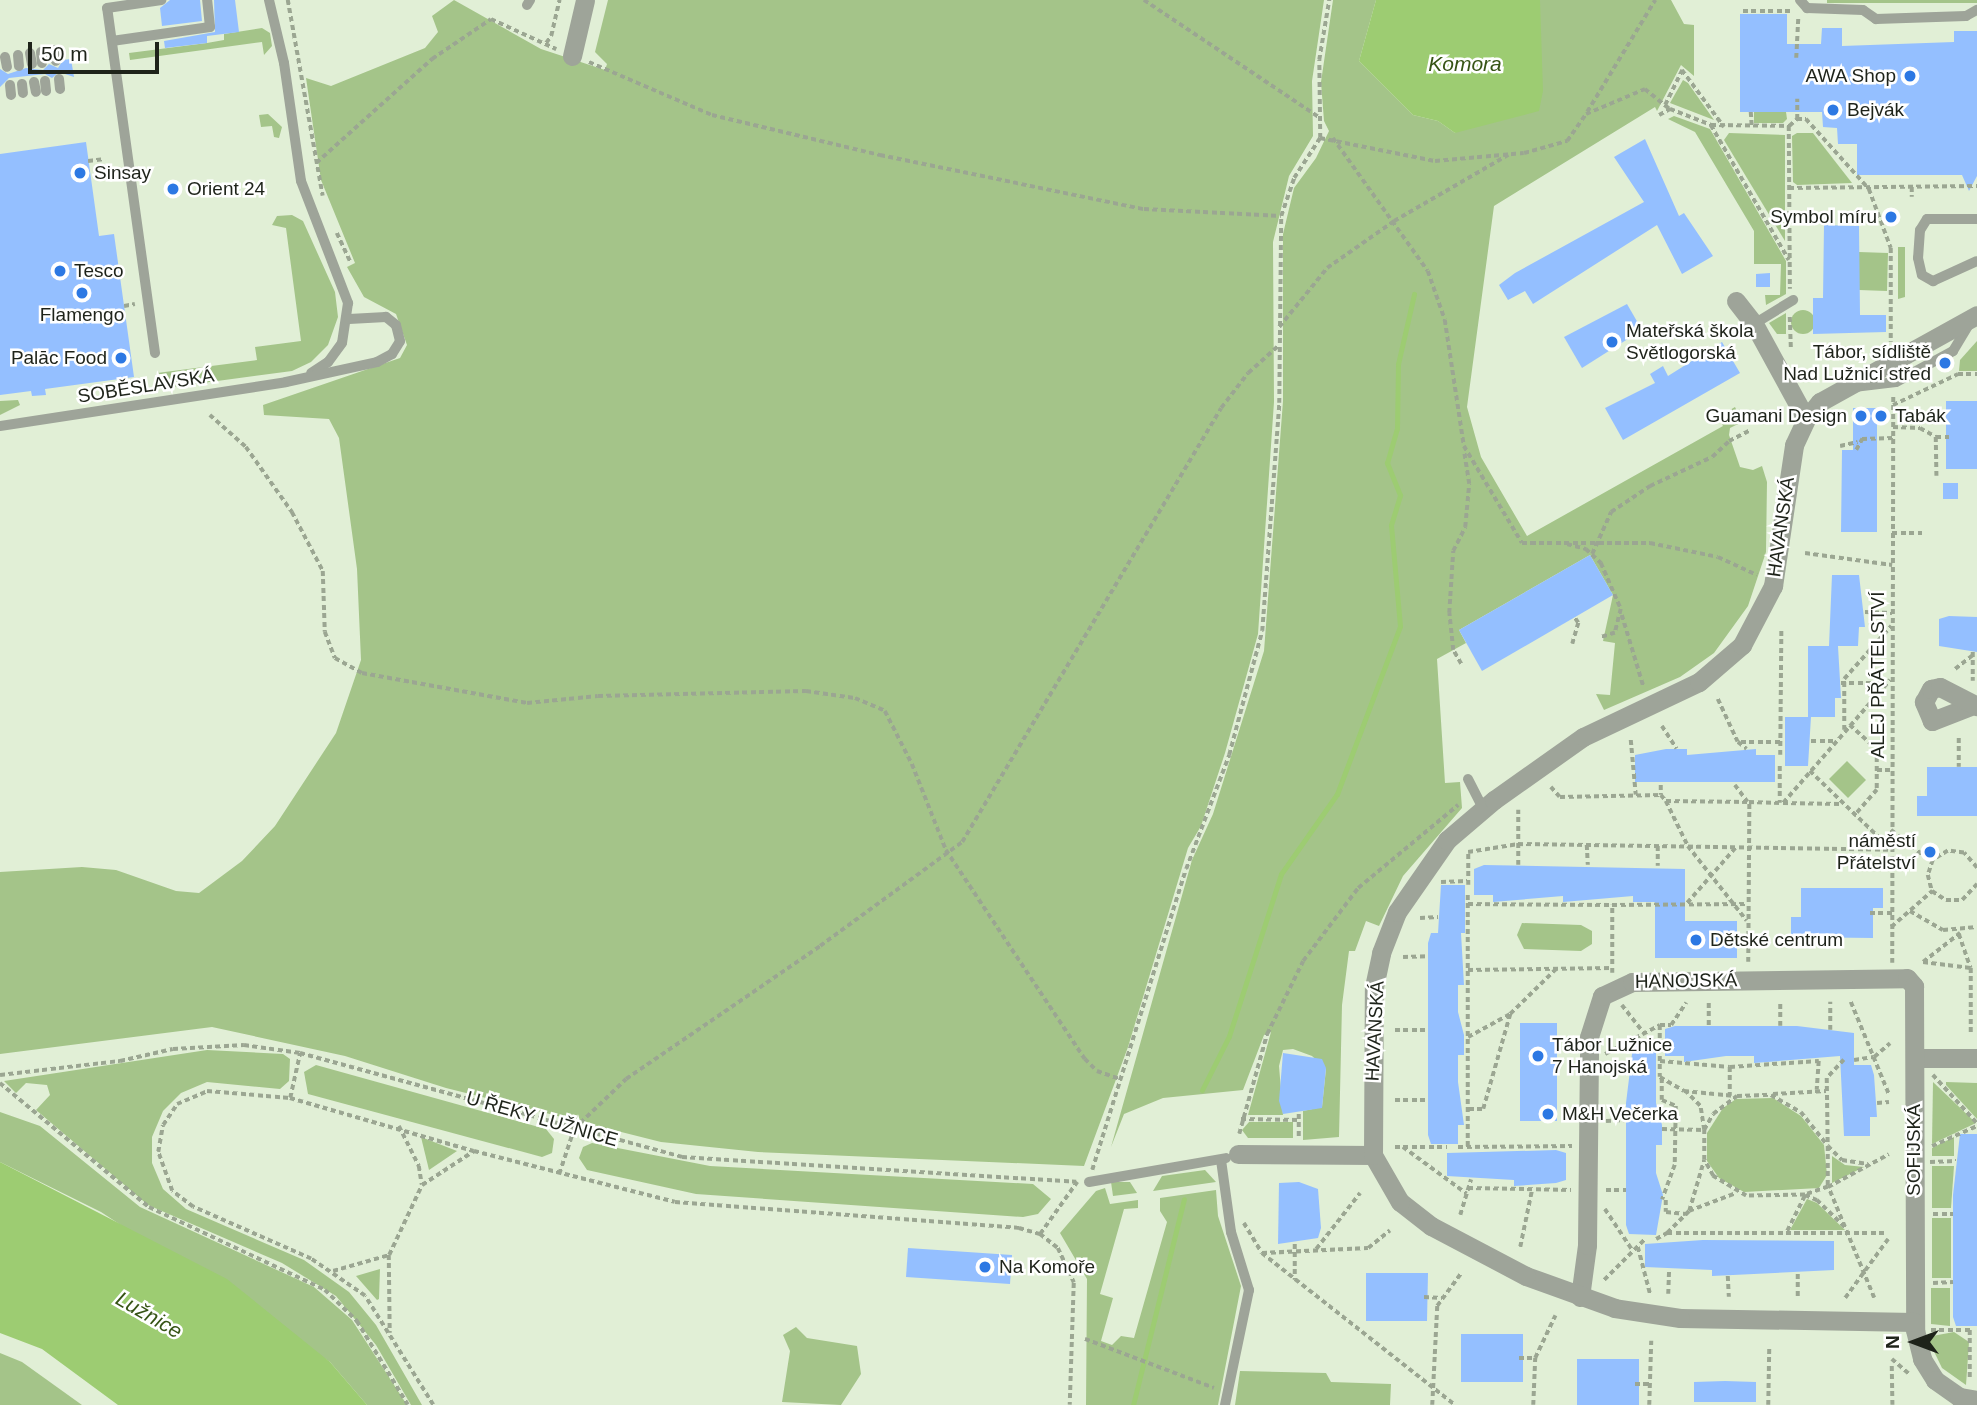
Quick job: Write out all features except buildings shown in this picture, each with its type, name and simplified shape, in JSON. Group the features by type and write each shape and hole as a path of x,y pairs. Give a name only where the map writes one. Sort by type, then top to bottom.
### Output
{"street":[{"path":"572,56 585,0"},
{"path":"1736,301 1754,324 1806,419 1846,386 1975,316"},
{"name":"HAVANSKÁ","path":"1806,419 1790,460 1773,586 1742,645 1699,682 1583,737 1483,809 1447,840 1408,891 1381,953 1373,1021 1373,1155 1400,1202 1431,1226 1476,1252 1580,1297 1615,1308 1680,1318 1915,1326"},
{"name":"HANOJSKÁ","path":"1580,1297 1587,1245 1588,1146 1594,1067 1593,1015 1610,989 1632,982 1892,976 1910,980"},
{"name":"SOFIJSKÁ","path":"1910,980 1914,986 1922,1063 1915,1326 1922,1359 1935,1380 1950,1393 1974,1400"},
{"path":"1922,1063 1977,1058"},
{"path":"1232,1149 1373,1155"}],"lane":[{"path":"155,353 107,8 161,0"},
{"path":"112,41 210,27 207,0"},
{"path":"269,0 284,63 300,181 346,288 349,318 335,355 298,379"},
{"path":"1804,4 1863,10 1876,19 1966,16 1977,10"},
{"path":"54,50 56,61"},
{"path":"1977,219 1927,219 1920,230 1918,258 1922,275 1933,281 1977,261"},
{"path":"1754,324 1792,297"},
{"name":"SOBĚSLAVSKÁ","path":"0,426 298,379 377,362 392,354 400,341 396,325 386,317 349,318"},
{"path":"1468,779 1483,809"},
{"path":"1089,1182 1232,1149 1231,1232 1249,1290 1226,1392 1226,1405"}],"path":[{"path":"288,0 324,200"},
{"path":"544,44 551,36 559,0"},
{"path":"1144,0 1319,117"},
{"path":"1089,1182 1120,1079 1254,673 1270,549 1279,345 1281,216 1294,178 1320,138 1319,60 1329,0"},
{"path":"1320,138 1333,138 1408,159 1435,161 1510,154 1567,141 1655,0"},
{"path":"1796,58 1798,15 1804,4"},
{"path":"1743,11 1794,11"},
{"path":"316,163 432,60 491,19 712,115 880,155 1144,209 1281,216"},
{"path":"1665,105 1682,70 1724,127"},
{"path":"1586,114 1645,89 1670,109 1712,125 1789,126 1797,119 1806,119 1869,189 1891,248 1893,350"},
{"path":"1797,99 1797,119"},
{"path":"1659,115 1670,109"},
{"path":"1751,112 1752,127"},
{"path":"1712,125 1790,260"},
{"path":"1789,126 1792,297"},
{"path":"1333,138 1428,271 1441,304 1469,484 1465,527 1453,551 1449,613 1453,650 1461,664"},
{"path":"1279,327 1327,268 1394,221 1510,154"},
{"path":"88,161 105,159"},
{"path":"1789,188 1977,186"},
{"path":"1912,187 1912,197"},
{"path":"332,220 351,263"},
{"path":"124,306 137,304"},
{"path":"1790,312 1791,357"},
{"path":"559,1174 574,1129 626,1079 949,854 962,842 1221,408 1248,373 1279,345"},
{"path":"1951,364 1958,374"},
{"path":"1893,405 1958,374 1977,374"},
{"name":"ALEJ PŘÁTELSTVÍ","path":"1892,965 1892,533 1893,405 1896,389"},
{"path":"210,415 246,447 292,512 323,571 325,632 335,658 362,673 527,703 598,696 806,691 855,698 885,711 949,854 1085,1059 1097,1071 1120,1079"},
{"path":"1893,427 1920,428 1936,437 1950,436"},
{"path":"1592,554 1611,512 1650,486 1712,457 1751,430"},
{"path":"1936,437 1937,476"},
{"path":"1840,446 1893,438"},
{"path":"1856,450 1860,442"},
{"path":"1464,446 1522,543 1668,546 1718,557 1739,570 1764,576"},
{"path":"1892,533 1922,533"},
{"path":"1562,543 1592,554 1611,582 1646,695"},
{"path":"1805,553 1892,565"},
{"path":"1600,638 1615,633 1620,610"},
{"path":"1865,612 1892,613"},
{"path":"1572,644 1578,623 1574,618"},
{"path":"1844,731 1843,683 1892,625"},
{"path":"1780,755 1781,631"},
{"path":"1955,669 1973,654 1973,681"},
{"path":"1781,803 1891,678"},
{"path":"1843,683 1887,683"},
{"path":"1718,699 1738,742 1747,749"},
{"path":"1850,724 1877,749 1877,790 1854,816"},
{"path":"1662,726 1677,749"},
{"path":"1959,738 1959,767"},
{"path":"1631,740 1636,795"},
{"path":"1811,741 1836,741"},
{"path":"1738,742 1780,742"},
{"path":"1780,765 1781,803"},
{"path":"1877,770 1892,770"},
{"path":"1810,771 1840,804 1892,850"},
{"path":"1661,785 1661,795 1688,846 1748,923"},
{"path":"1735,785 1749,803 1748,980"},
{"path":"1551,787 1560,797 1661,795"},
{"path":"1666,801 1840,804"},
{"path":"1232,1149 1267,1034 1303,961 1358,888 1461,802"},
{"path":"1518,810 1518,866"},
{"path":"1891,830 1932,862"},
{"path":"1441,882 1468,883 1468,852 1518,844 1892,850"},
{"path":"1587,845 1588,866"},
{"path":"1658,846 1658,866"},
{"path":"1686,904 1736,847"},
{"path":"1932,891 1928,875 1932,862 1940,854 1956,851 1971,858 1977,868"},
{"path":"1932,891 1954,901 1976,890 1977,884"},
{"path":"1891,927 1932,891"},
{"path":"1468,895 1468,1147"},
{"path":"1468,904 1748,904"},
{"path":"1612,905 1610,989 1645,1034"},
{"path":"1910,911 1929,926 1960,933"},
{"path":"1870,913 1892,913"},
{"path":"1420,918 1438,917"},
{"path":"1971,968 1923,962 1960,933 1977,927"},
{"path":"1960,933 1971,968 1970,1035"},
{"path":"1404,957 1428,956"},
{"path":"1468,1037 1510,1014 1556,968"},
{"path":"1468,970 1612,968"},
{"path":"1830,1002 1830,1030"},
{"path":"1851,1002 1889,1094"},
{"path":"1594,1067 1660,1025 1671,1025 1686,1003"},
{"path":"1709,1003 1709,1026"},
{"path":"1780,1003 1780,1026"},
{"path":"1469,1109 1483,1108 1510,1014"},
{"path":"1660,1025 1660,1045"},
{"path":"1395,1030 1428,1030"},
{"path":"1854,1060 1874,1057 1890,1043"},
{"name":"U ŘEKY LUŽNICE","path":"0,1075 120,1061 173,1049 244,1045 300,1053 682,1157 1089,1182"},
{"path":"290,1098 300,1053"},
{"path":"1817,1090 1819,1061 1730,1067 1660,1059 1662,1100 1676,1106 1675,1165 1664,1200 1666,1212 1688,1212 1735,1193 1805,1195 1828,1187 1889,1153"},
{"path":"1843,1060 1829,1073 1826,1091 1828,1187 1850,1233 1874,1298"},
{"path":"1921,1158 1977,1124 1922,1063"},
{"path":"1594,1067 1629,1070"},
{"path":"1730,1067 1730,1096"},
{"path":"1656,1239 1667,1233 1688,1212 1704,1160 1704,1130 1700,1106 1684,1091 1662,1078"},
{"path":"0,1083 149,1207 325,1290 358,1321 408,1405"},
{"path":"433,1405 365,1296 331,1271 194,1207 172,1191 160,1164 163,1125 177,1104 207,1091 234,1090 290,1098 399,1126 474,1151 559,1174 675,1202 1019,1228 1040,1234 1058,1248 1074,1283 1070,1405"},
{"path":"1684,1091 1730,1096 1826,1091"},
{"path":"1771,1095 1801,1112 1842,1160 1870,1164"},
{"path":"1704,1130 1720,1106 1737,1096"},
{"path":"1395,1100 1428,1100"},
{"path":"1877,1102 1889,1102"},
{"path":"1241,1119 1299,1117 1299,1142"},
{"path":"1600,1121 1626,1120"},
{"path":"399,1126 418,1166 422,1185"},
{"path":"1662,1129 1704,1130"},
{"path":"1458,1147 1588,1146"},
{"path":"1395,1147 1447,1147"},
{"path":"1403,1147 1467,1191 1581,1190"},
{"path":"390,1337 389,1255 422,1185 474,1151"},
{"path":"1921,1158 1956,1161"},
{"path":"1704,1160 1713,1175 1735,1193"},
{"path":"1460,1215 1471,1180"},
{"path":"1040,1234 1077,1182"},
{"path":"1520,1247 1532,1189"},
{"path":"1600,1190 1626,1190"},
{"path":"1316,1249 1360,1193"},
{"path":"1786,1232 1805,1195"},
{"path":"1805,1195 1817,1200 1850,1233"},
{"path":"1600,1201 1633,1251"},
{"path":"1927,1214 1953,1214"},
{"path":"1243,1220 1262,1253 1434,1392 1455,1405"},
{"path":"1262,1253 1368,1248 1390,1230"},
{"path":"1667,1233 1888,1233"},
{"path":"1604,1280 1646,1239"},
{"path":"1845,1298 1888,1240"},
{"path":"1295,1244 1295,1280"},
{"path":"1638,1246 1650,1293"},
{"path":"331,1271 389,1255"},
{"path":"1668,1294 1669,1270"},
{"path":"1432,1405 1437,1306 1462,1272"},
{"path":"1798,1274 1798,1299"},
{"path":"1728,1276 1728,1297"},
{"path":"1927,1283 1953,1282"},
{"path":"1424,1297 1443,1298"},
{"path":"1533,1405 1535,1358 1555,1316"},
{"path":"1915,1326 1971,1330 1974,1400"},
{"path":"1085,1339 1226,1392"},
{"path":"1649,1405 1651,1341"},
{"path":"1768,1405 1769,1346"},
{"path":"1519,1358 1535,1358"},
{"path":"1892,1366 1893,1405"},
{"path":"1635,1384 1650,1384"}],"shaded area":[{"path":"454,0 541,49 605,70 607,64 595,52 608,0 1324,0 1312,81 1313,136 1289,176 1273,242 1274,402 1258,634 1225,753 1201,826 1188,848 1128,1047 1084,1166 758,1152 661,1142 446,1088 345,1056 212,1027 0,1054 0,872 82,867 116,870 176,891 199,893 242,861 275,826 336,733 361,660 357,569 339,438 329,419 264,415 263,405 400,358 407,345 396,314 364,297 347,267 355,263 321,180 306,78 331,86 425,48 438,32 432,16"},
{"path":"1333,0 1376,0 1359,61 1413,115 1438,121 1455,133 1540,45 1540,0 1671,0 1684,24 1694,25 1694,76 1681,65 1657,111 1655,107 1494,206 1467,407 1481,457 1527,536 1723,426 1718,417 1735,407 1742,422 1730,428 1729,435 1740,467 1753,470 1762,466 1767,482 1766,552 1748,606 1714,653 1680,677 1604,710 1596,694 1610,695 1615,643 1603,641 1613,595 1590,555 1459,630 1466,643 1437,659 1445,783 1460,782 1462,808 1403,876 1379,926 1366,921 1355,951 1349,951 1342,1005 1339,1137 1303,1140 1303,1111 1322,1107 1326,1069 1312,1056 1293,1049 1283,1050 1279,1066 1283,1115 1248,1115 1271,1032 1264,1035 1243,1090 1163,1098 1124,1114 1111,1147 1192,860 1213,814 1264,651 1283,401 1283,234 1294,188 1316,158 1329,131 1324,121 1321,82"},
{"path":"1827,0 1977,0 1977,3 1827,3"},
{"path":"262,28 270,33 272,46 264,55 262,42 130,60 129,53 224,40 224,34"},
{"path":"1683,80 1688,83 1714,120 1670,103"},
{"path":"1754,112 1786,112 1787,119 1783,123 1754,123"},
{"path":"268,114 282,127 279,138 274,137 272,126 261,127 259,115"},
{"path":"1674,116 1710,129 1786,261 1786,294 1766,305 1765,295 1780,295 1781,264 1754,264 1754,231 1695,132 1668,119"},
{"path":"1729,133 1785,135 1785,241 1724,140"},
{"path":"1797,133 1813,133 1852,183 1797,185 1793,182 1792,136"},
{"path":"292,215 303,221 335,292 338,317 328,345 311,362 292,371 158,389 157,373 257,360 255,347 301,341 286,228 272,225 277,216"},
{"path":"1898,247 1905,247 1905,297 1898,299"},
{"path":"1859,252 1888,253 1887,291 1859,290"},
{"path":"1803,310 1812,313 1815,322 1812,331 1803,334 1794,331 1791,322 1794,313"},
{"path":"1786,313 1786,334 1777,334 1769,323"},
{"path":"1977,341 1977,371 1959,371 1960,360"},
{"path":"18,400 20,405 0,415 0,401"},
{"path":"1847,761 1866,780 1848,798 1829,779"},
{"path":"1522,923 1581,925 1592,931 1592,944 1581,951 1524,949 1517,935"},
{"path":"207,1050 283,1054 290,1059 289,1081 280,1089 207,1082 181,1093 163,1111 152,1137 152,1163 163,1189 186,1209 304,1260 349,1292 376,1325 422,1405 411,1405 376,1345 336,1296 282,1263 148,1205 36,1110 50,1095 47,1085 26,1083 16,1093 4,1081"},
{"path":"316,1065 546,1129 554,1139 552,1153 542,1157 308,1094 304,1072"},
{"path":"1933,1082 1976,1123 1932,1144"},
{"path":"1946,1082 1977,1083 1977,1119 1946,1085"},
{"path":"1773,1098 1801,1116 1824,1145 1827,1175 1819,1188 1744,1192 1719,1178 1707,1161 1707,1133 1723,1108 1736,1099"},
{"path":"0,1112 40,1126 140,1207 314,1287 352,1320 407,1405 367,1405 330,1362 101,1212 0,1162"},
{"path":"1249,1122 1293,1122 1293,1138 1248,1138 1242,1130"},
{"path":"421,1137 457,1151 429,1170"},
{"path":"1954,1137 1954,1156 1932,1156 1932,1148"},
{"path":"592,1143 710,1166 1033,1184 1051,1199 1038,1214 1023,1217 696,1194 587,1170 579,1158 583,1147"},
{"path":"1832,1156 1845,1165 1864,1167 1832,1183"},
{"path":"1932,1166 1954,1166 1951,1208 1932,1208"},
{"path":"1205,1170 1216,1182 1153,1191 1162,1176"},
{"path":"1111,1182 1130,1182 1137,1193 1113,1196"},
{"path":"1105,1188 1110,1204 1138,1200 1138,1208 1124,1209 1100,1294 1113,1298 1101,1341 1112,1345 1121,1336 1134,1338 1167,1222 1160,1211 1160,1198 1216,1190 1218,1216 1241,1286 1218,1405 1086,1405 1087,1279 1060,1233 1096,1191"},
{"path":"1807,1199 1817,1203 1845,1230 1790,1230"},
{"path":"1932,1218 1951,1218 1951,1278 1932,1278"},
{"path":"380,1269 379,1299 377,1300 356,1276"},
{"path":"1931,1288 1950,1288 1950,1326 1931,1324"},
{"path":"796,1327 807,1338 857,1346 861,1374 841,1405 782,1402 790,1351 783,1335"},
{"path":"1954,1332 1969,1342 1966,1385 1942,1368 1927,1337"},
{"path":"0,1353 22,1362 82,1405 0,1405"},
{"path":"1240,1371 1326,1373 1331,1382 1391,1384 1390,1405 1235,1405"}],"water":[{"name":"Komora","path":"1376,0 1540,0 1543,91 1539,111 1455,133 1438,121 1413,115 1359,61"},
{"name":"Lužnice","path":"0,1162 227,1279 330,1362 367,1405 118,1405 42,1349 0,1333"}],"waterway":[{"path":"1202,1090 1229,1036 1281,874 1337,794 1400,626 1391,525 1400,495 1387,463 1397,429 1398,364 1414,294"},
{"path":"1133,1405 1184,1199"}],"place":[{"name":"AWA Shop","path":"1910,76"},
{"name":"Bejvák","path":"1833,110"},
{"name":"Sinsay","path":"80,173"},
{"name":"Orient 24","path":"173,189"},
{"name":"Symbol míru","path":"1891,217"},
{"name":"Tesco","path":"60,271"},
{"name":"Flamengo","path":"82,293"},
{"name":"Mateřská škola Světlogorská","path":"1612,342"},
{"name":"Palāc Food","path":"121,358"},
{"name":"Tábor, sídliště Nad Lužnicí střed","path":"1945,363"},
{"name":"Guamani Design","path":"1861,416"},
{"name":"Tabák","path":"1881,416"},
{"name":"náměstí Přátelství","path":"1930,852"},
{"name":"Dětské centrum","path":"1696,940"},
{"name":"Tábor Lužnice 7 Hanojská","path":"1538,1056"},
{"name":"M&H Večerka","path":"1548,1114"},
{"name":"Na Komoře","path":"985,1267"}]}
